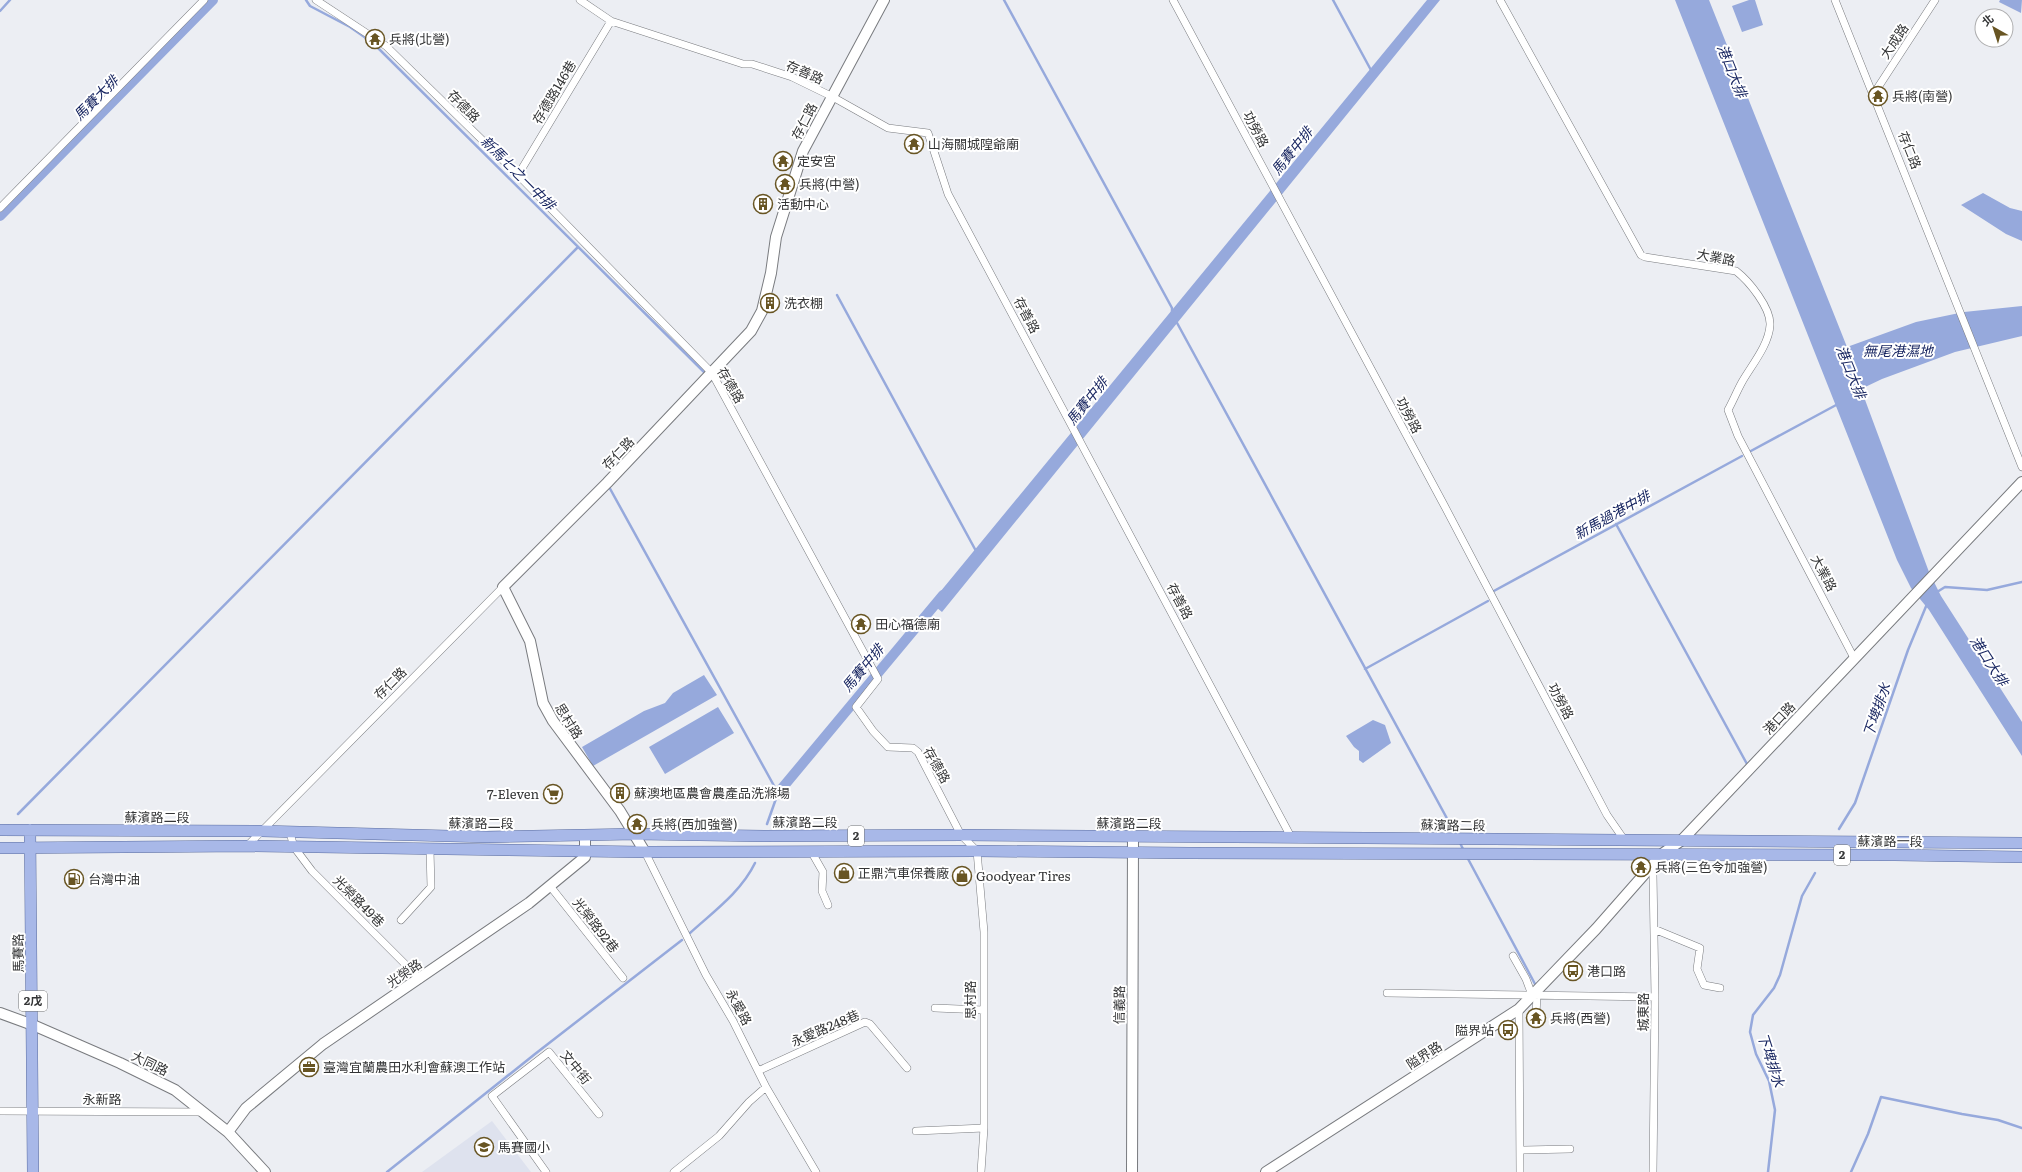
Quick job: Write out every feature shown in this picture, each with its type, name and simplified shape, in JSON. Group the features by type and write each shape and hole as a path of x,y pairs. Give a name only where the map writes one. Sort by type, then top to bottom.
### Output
{"main road":[{"name":"蘇濱路二段","path":"0,830 262,831 488,838 635,834 764,836 961,835 1291,837 1625,841 1682,840"},
{"name":"馬賽路","path":"30,830 34,1172"},
{"path":"488,838 488,850"},
{"name":"蘇濱路一段","path":"1682,840 2022,843"},
{"path":"1894,842 1895,855"},
{"name":"蘇濱路二段","path":"0,848 247,846 430,850 645,852 977,851 1133,853 1662,854"},
{"name":"蘇濱路一段","path":"1662,854 2022,857"}],"street":[{"path":"0,208 204,0"},
{"name":"存德路","path":"316,0 386,46 518,175 712,373 878,679 856,707 873,731 888,747 913,748 918,752 961,835"},
{"name":"存善路","path":"580,0 611,21 742,64 752,64 792,77 831,96 888,128 928,133 948,194 1291,837"},
{"name":"存仁路","path":"247,846 503,588 751,331 762,311 771,273 776,237 802,151 884,0"},
{"name":"功勞路","path":"1173,0 1607,815 1625,841"},
{"name":"大業路","path":"1500,0 1641,255 1645,257 1736,272 1746,279 1754,289 1769,315 1770,325 1756,362 1742,382 1728,410 1738,436 1854,658"},
{"name":"存仁路","path":"1835,0 1973,344 1999,400 2022,467"},
{"name":"大成路","path":"1873,94 1935,0"},
{"name":"存德路146巷","path":"518,175 611,21"},
{"name":"港口路","path":"1534,995 1596,929 1662,854 1682,840 2022,482"},
{"name":"思村路","path":"503,588 530,641 543,703 552,721 620,811 645,852"},
{"name":"光榮路49巷","path":"290,833 294,847 312,871 420,979"},
{"path":"961,835 977,851"},
{"path":"585,836 586,851"},
{"name":"信義路","path":"1132,1172 1133,837"},
{"path":"401,920 431,887 430,850"},
{"name":"光榮路","path":"228,1132 246,1108 303,1059 530,903 585,857 586,851"},
{"path":"811,851 822,872 822,892 828,905"},
{"name":"思村路","path":"977,851 984,932 984,1128 981,1172"},
{"name":"永愛路","path":"645,852 706,975 733,1021 766,1087 816,1172"},
{"name":"城東路","path":"1653,1172 1655,997 1653,874 1662,854"},
{"name":"光榮路92巷","path":"550,886 623,978"},
{"path":"1654,929 1700,948 1697,969 1704,985 1720,988"},
{"path":"1513,956 1534,995 1536,1015"},
{"path":"1387,993 1655,997"},
{"name":"隘界路","path":"1266,1172 1519,1009 1534,995"},
{"path":"935,1008 983,1010"},
{"path":"1519,1009 1520,1172"},
{"name":"大同路","path":"0,1013 33,1025 152,1078 175,1090 228,1132 265,1172"},
{"name":"永愛路248巷","path":"758,1071 865,1022 870,1024 907,1068"},
{"name":"文中街","path":"546,1172 492,1096 549,1052 599,1114"},
{"path":"674,1172 719,1136 749,1102 766,1087"},
{"name":"永新路","path":"0,1111 204,1112"},
{"path":"916,1131 984,1128"},
{"path":"1520,1150 1570,1150"}],"shaded area":[{"path":"1427,0 1440,0 942,612 931,603"},
{"path":"1675,0 1709,0 1847,347 1916,322 1964,312 2022,306 2022,336 1955,352 1882,379 1861,389 1929,572 1941,596 2022,722 2022,756 1929,610 1911,588 1897,560"},
{"path":"1749,0 1755,0 1763,25 1742,32 1732,6"},
{"path":"2000,0 2022,0 2021,13 2014,10 2014,8 1999,2"},
{"path":"1983,193 2010,208 2022,211 2022,241 2006,234 1961,205"},
{"path":"704,675 717,695 593,766 582,747 644,711 665,703 673,693"},
{"path":"718,707 734,733 665,774 649,747"},
{"path":"1373,720 1385,725 1391,743 1363,763 1359,760 1359,751 1346,736"},
{"name":"馬賽國小","path":"492,1121 531,1172 422,1172"}],"waterway":[{"path":"0,11 10,0"},
{"name":"馬賽大排","path":"0,216 213,0"},
{"name":"新馬七之一中排","path":"306,0 310,6 350,27 373,43 706,374"},
{"path":"1004,0 1172,308 1172,314"},
{"path":"1333,0 1372,72"},
{"path":"18,814 578,247"},
{"path":"837,295 976,551"},
{"path":"1176,321 1456,835"},
{"name":"新馬過港中排","path":"1749,452 1838,404"},
{"name":"新馬過港中排","path":"1492,592 1742,456"},
{"path":"608,485 778,793 767,824"},
{"path":"1616,524 1747,764"},
{"path":"1937,592 1945,587 1987,590 2022,582"},
{"name":"馬賽中排","path":"778,793 943,595"},
{"name":"新馬過港中排","path":"1365,669 1488,601"},
{"name":"下埤排水","path":"1839,829 1855,803 1908,650 1927,604"},
{"path":"1459,841 1464,851"},
{"path":"1467,857 1535,984"},
{"path":"690,933 734,892 742,883 755,863"},
{"name":"下埤排水","path":"1768,1172 1775,1110 1769,1081 1756,1054 1750,1032 1753,1015 1774,988 1780,975 1802,896 1815,873"},
{"path":"387,1172 535,1054 682,940"},
{"path":"1851,1172 1868,1134 1881,1097 1998,1120 2022,1128"}],"place":[{"name":"兵將(北營)","path":"375,39"},
{"name":"兵將(南營)","path":"1878,96"},
{"name":"山海關城隍爺廟","path":"914,144"},
{"name":"定安宮","path":"783,161"},
{"name":"兵將(中營)","path":"785,184"},
{"name":"活動中心","path":"763,204"},
{"name":"洗衣棚","path":"770,303"},
{"name":"田心福德廟","path":"861,624"},
{"name":"蘇澳地區農會農產品洗滌場","path":"620,793"},
{"name":"7-Eleven","path":"553,794"},
{"name":"兵將(西加強營)","path":"637,824"},
{"name":"兵將(三色令加強營)","path":"1641,867"},
{"name":"正鼎汽車保養廠","path":"844,873"},
{"name":"Goodyear Tires","path":"962,876"},
{"name":"台灣中油","path":"74,879"},
{"name":"港口路","path":"1573,971"},
{"name":"兵將(西營)","path":"1536,1018"},
{"name":"隘界站","path":"1508,1030"},
{"name":"臺灣宜蘭農田水利會蘇澳工作站","path":"309,1067"},
{"name":"馬賽國小","path":"484,1147"}],"water label":[{"name":"港口大排","path":"1732,71"},
{"name":"無尾港濕地","path":"1898,351"},
{"name":"港口大排","path":"1851,372"},
{"name":"港口大排","path":"1989,661"}]}
